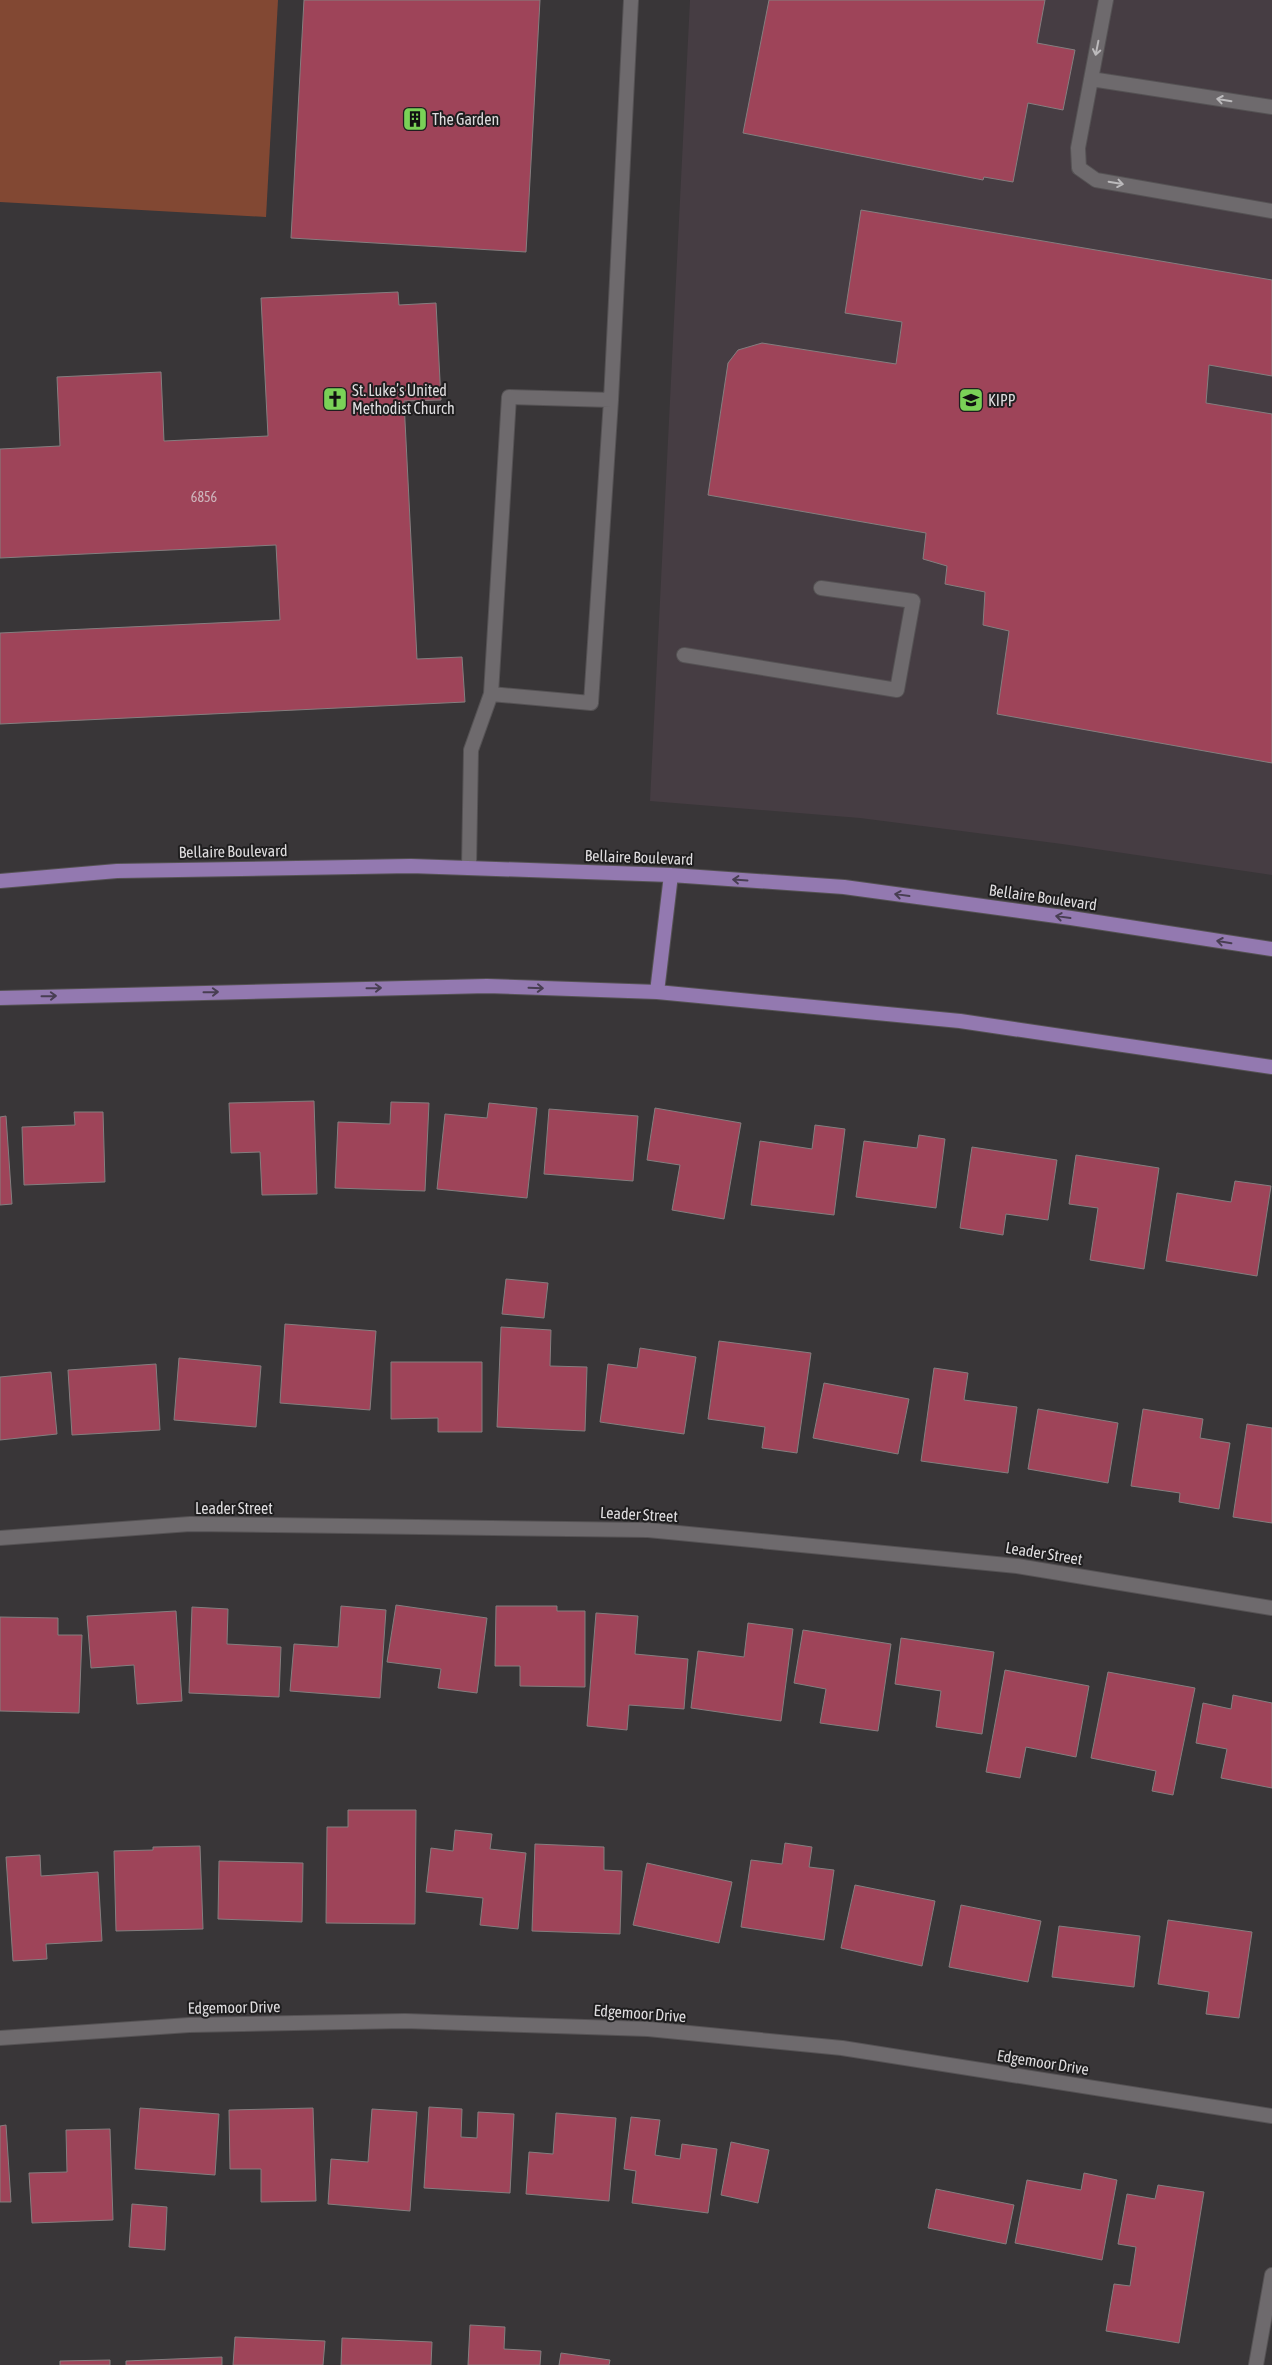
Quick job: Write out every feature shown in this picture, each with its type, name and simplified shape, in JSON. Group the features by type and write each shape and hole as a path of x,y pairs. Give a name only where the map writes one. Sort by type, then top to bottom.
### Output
{"main road":[{"name":"Bellaire Boulevard","path":"0,881 117,871 411,866 671,875 844,887 1070,918 1272,949"},
{"path":"657,992 671,875"},
{"path":"0,998 487,986 657,992 960,1021 1272,1067"}],"street":[{"path":"491,694 591,703 611,400 632,0"},
{"path":"1106,0 1078,148 1079,168 1096,180 1272,212"},
{"path":"1091,79 1272,107"},
{"path":"469,868 471,750 491,694 508,398 611,400"},
{"path":"684,655 897,690 912,601 821,588"},
{"name":"Leader Street","path":"0,1538 190,1524 648,1530 1016,1566 1272,1608"},
{"name":"Edgemoor Drive","path":"0,2038 189,2025 405,2021 648,2029 842,2048 1272,2116"},
{"path":"1256,2365 1272,2275"}],"shaded area":[{"path":"0,0 278,0 266,217 0,202"},
{"name":"KIPP","path":"690,0 1272,0 1272,875 1062,844 860,818 650,801"}],"building":[{"name":"The Garden","path":"304,0 540,0 526,252 291,238"},
{"path":"769,0 1045,0 1037,43 1075,50 1063,110 1028,103 1013,182 984,177 983,180 743,133"},
{"path":"861,210 1272,280 1272,376 1209,365 1206,403 1272,414 1272,763 997,714 1009,631 983,625 985,592 945,584 947,566 923,559 926,533 708,495 728,363 738,350 762,343 896,364 902,322 845,313"},
{"path":"398,292 399,305 436,303 441,400 404,401 417,659 462,657 465,702 0,724 0,633 280,620 276,545 0,558 0,449 60,446 57,377 161,372 164,441 268,436 261,298"},
{"path":"314,1101 317,1194 262,1195 260,1152 231,1153 229,1103"},
{"path":"391,1102 429,1103 425,1191 335,1188 338,1122 390,1124"},
{"path":"489,1103 537,1108 527,1198 437,1189 445,1114 487,1118"},
{"path":"655,1108 741,1123 724,1219 672,1210 680,1165 647,1160"},
{"path":"549,1109 638,1116 633,1181 544,1174"},
{"path":"74,1112 103,1112 105,1182 24,1185 22,1127 75,1125"},
{"path":"6,1116 12,1204 0,1205 0,1117"},
{"path":"815,1125 845,1129 834,1215 751,1205 760,1141 812,1149"},
{"path":"919,1135 945,1139 936,1208 856,1197 864,1141 917,1148"},
{"path":"972,1147 1057,1160 1048,1220 1006,1214 1003,1235 960,1228"},
{"path":"1076,1155 1159,1168 1144,1269 1090,1260 1098,1208 1069,1204"},
{"path":"1235,1181 1271,1186 1257,1276 1166,1261 1177,1193 1231,1202"},
{"path":"506,1279 548,1283 544,1318 502,1314"},
{"path":"285,1324 376,1331 370,1410 280,1403"},
{"path":"501,1327 551,1330 550,1366 587,1367 585,1431 497,1427"},
{"path":"719,1341 811,1353 797,1453 762,1448 765,1427 708,1419"},
{"path":"640,1348 696,1357 684,1434 600,1422 608,1364 637,1368"},
{"path":"179,1358 261,1366 256,1427 174,1420"},
{"path":"391,1362 482,1362 482,1432 438,1432 438,1418 391,1419"},
{"path":"156,1364 160,1430 72,1435 68,1370"},
{"path":"934,1368 968,1373 964,1400 1017,1407 1008,1473 921,1461"},
{"path":"51,1372 57,1434 0,1440 0,1377"},
{"path":"824,1383 909,1399 898,1454 813,1438"},
{"path":"1038,1409 1118,1423 1108,1483 1028,1469"},
{"path":"1143,1409 1203,1419 1200,1438 1230,1443 1219,1509 1179,1502 1180,1493 1131,1486"},
{"path":"1247,1424 1272,1428 1272,1523 1233,1517"},
{"path":"396,1605 487,1618 477,1693 438,1688 441,1669 387,1662"},
{"path":"341,1606 386,1610 380,1698 290,1691 294,1644 338,1647"},
{"path":"496,1606 557,1606 557,1611 585,1611 585,1687 520,1686 520,1666 495,1666"},
{"path":"192,1607 228,1609 227,1644 281,1647 279,1697 189,1693"},
{"path":"176,1611 182,1701 137,1704 134,1665 91,1668 87,1616"},
{"path":"596,1613 638,1616 635,1654 688,1659 684,1709 629,1705 627,1730 587,1726"},
{"path":"0,1617 58,1618 58,1635 82,1635 79,1713 0,1711"},
{"path":"748,1623 793,1629 781,1721 691,1708 698,1651 744,1657"},
{"path":"803,1630 891,1644 878,1731 820,1723 826,1689 794,1683"},
{"path":"901,1638 994,1652 982,1734 936,1727 941,1691 895,1684"},
{"path":"1005,1670 1089,1686 1076,1757 1026,1747 1020,1778 986,1772"},
{"path":"1108,1672 1195,1688 1173,1795 1152,1791 1156,1771 1091,1758"},
{"path":"1233,1695 1272,1703 1272,1788 1221,1778 1227,1749 1196,1743 1203,1703 1231,1709"},
{"path":"348,1810 416,1810 415,1924 326,1923 327,1827 348,1827"},
{"path":"455,1830 492,1834 490,1849 526,1853 518,1929 480,1925 483,1898 426,1892 431,1848 453,1851"},
{"path":"785,1843 812,1847 809,1867 834,1870 824,1940 741,1927 751,1860 782,1864"},
{"path":"535,1844 604,1847 604,1870 622,1871 620,1934 532,1931"},
{"path":"200,1846 203,1929 116,1931 114,1851 153,1850 153,1847"},
{"path":"40,1855 41,1876 98,1872 102,1941 46,1944 47,1959 13,1961 6,1857"},
{"path":"219,1861 303,1863 302,1922 218,1919"},
{"path":"647,1863 732,1882 719,1943 633,1925"},
{"path":"855,1885 935,1901 922,1966 841,1948"},
{"path":"961,1905 1041,1921 1028,1982 949,1967"},
{"path":"1168,1920 1252,1932 1239,2018 1206,2014 1209,1992 1158,1984"},
{"path":"1059,1926 1140,1936 1134,1987 1052,1977"},
{"path":"429,2107 462,2109 461,2137 477,2138 478,2112 514,2114 510,2193 424,2188"},
{"path":"140,2108 219,2114 215,2175 135,2169"},
{"path":"313,2108 316,2201 261,2202 261,2169 230,2169 229,2110"},
{"path":"372,2109 417,2112 410,2211 328,2204 331,2159 368,2162"},
{"path":"556,2113 616,2118 609,2201 526,2194 529,2152 553,2154"},
{"path":"631,2117 660,2120 655,2155 680,2159 682,2144 717,2149 708,2213 632,2203 636,2171 624,2169"},
{"path":"6,2125 11,2202 0,2202 0,2126"},
{"path":"110,2129 113,2220 32,2223 29,2173 67,2172 66,2130"},
{"path":"731,2142 769,2150 758,2203 721,2195"},
{"path":"1084,2173 1117,2180 1102,2260 1015,2243 1027,2180 1081,2190"},
{"path":"1158,2185 1204,2192 1179,2343 1106,2331 1114,2284 1130,2286 1136,2247 1118,2244 1127,2194 1155,2199"},
{"path":"936,2189 1014,2205 1006,2244 928,2228"},
{"path":"132,2204 167,2207 165,2250 129,2247"},
{"path":"470,2325 505,2327 504,2349 541,2351 540,2365 468,2365"},
{"path":"235,2337 325,2341 323,2365 233,2365"},
{"path":"342,2338 432,2342 431,2365 341,2365"},
{"path":"561,2353 610,2360 609,2365 559,2365"},
{"path":"222,2357 222,2365 126,2365 126,2361"},
{"path":"110,2360 110,2365 60,2365 60,2361"}],"place":[{"name":"The Garden","path":"415,119"},
{"name":"St. Luke’s United Methodist Church","path":"335,399"},
{"name":"KIPP","path":"971,400"}]}
